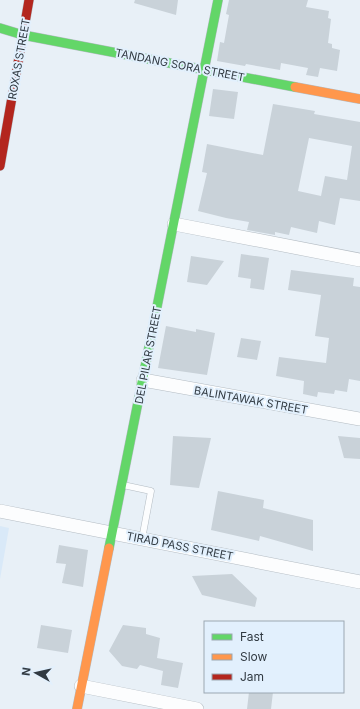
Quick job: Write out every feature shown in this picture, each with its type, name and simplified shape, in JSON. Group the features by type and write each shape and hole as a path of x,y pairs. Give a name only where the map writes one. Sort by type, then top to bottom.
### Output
{"street":[{"name":"ROXAS STREET","path":"0,166 29,0"},
{"name":"DEL PILAR STREET","path":"77,709 218,0"},
{"name":"TANDANG SORA STREET","path":"0,28 23,35 360,99"},
{"path":"174,224 360,260"},
{"name":"BALINTAWAK STREET","path":"142,380 360,419"},
{"name":"TIRAD PASS STREET","path":"0,511 360,582"},
{"path":"81,686 197,709"}],"lane":[{"path":"122,484 152,491 142,539"}],"shaded area":[{"path":"0,526 9,528 0,579"}],"building":[{"path":"135,0 178,0 176,15 134,3"},
{"path":"229,0 308,0 306,7 329,11 328,18 331,19 328,43 332,44 332,48 340,50 337,71 320,68 318,77 306,75 308,68 281,63 280,70 217,61 220,42 224,43 229,15 226,14"},
{"path":"213,89 238,92 234,119 209,116"},
{"path":"273,104 315,111 314,114 360,122 360,201 340,198 335,225 319,221 317,233 291,227 289,235 275,232 275,235 247,230 249,222 198,211 207,173 202,172 207,144 263,155","holes":["309,138 352,146 347,180 325,176 321,196 298,191"]},
{"path":"241,254 269,258 264,290 250,288 251,279 238,277"},
{"path":"191,256 224,261 207,285 187,282"},
{"path":"291,270 354,278 353,286 360,287 360,381 349,379 347,392 335,390 334,394 318,392 317,397 303,394 304,381 276,376 279,357 326,363 329,338 315,336 321,295 288,290"},
{"path":"166,326 196,332 196,329 215,333 207,375 158,368"},
{"path":"241,338 261,341 257,360 237,357"},
{"path":"173,436 211,438 199,488 170,485"},
{"path":"338,436 360,438 360,459 344,458"},
{"path":"218,491 264,500 263,508 313,520 313,551 260,536 259,541 211,530"},
{"path":"59,545 88,550 83,587 62,583 66,564 56,563"},
{"path":"232,574 257,598 255,607 202,595 192,576"},
{"path":"41,625 72,630 68,653 37,648"},
{"path":"123,625 146,628 146,634 160,638 157,658 183,663 178,688 161,685 163,671 140,665 137,669 122,666 109,651"},
{"path":"249,693 273,693 271,709 247,709"}],"traffic: fast":[{"path":"109,548 218,0"},
{"path":"0,28 23,35 295,87"}],"traffic: slow":[{"path":"295,87 360,99"},
{"path":"77,709 109,548"}],"traffic: jam":[{"path":"0,166 29,0"}]}
